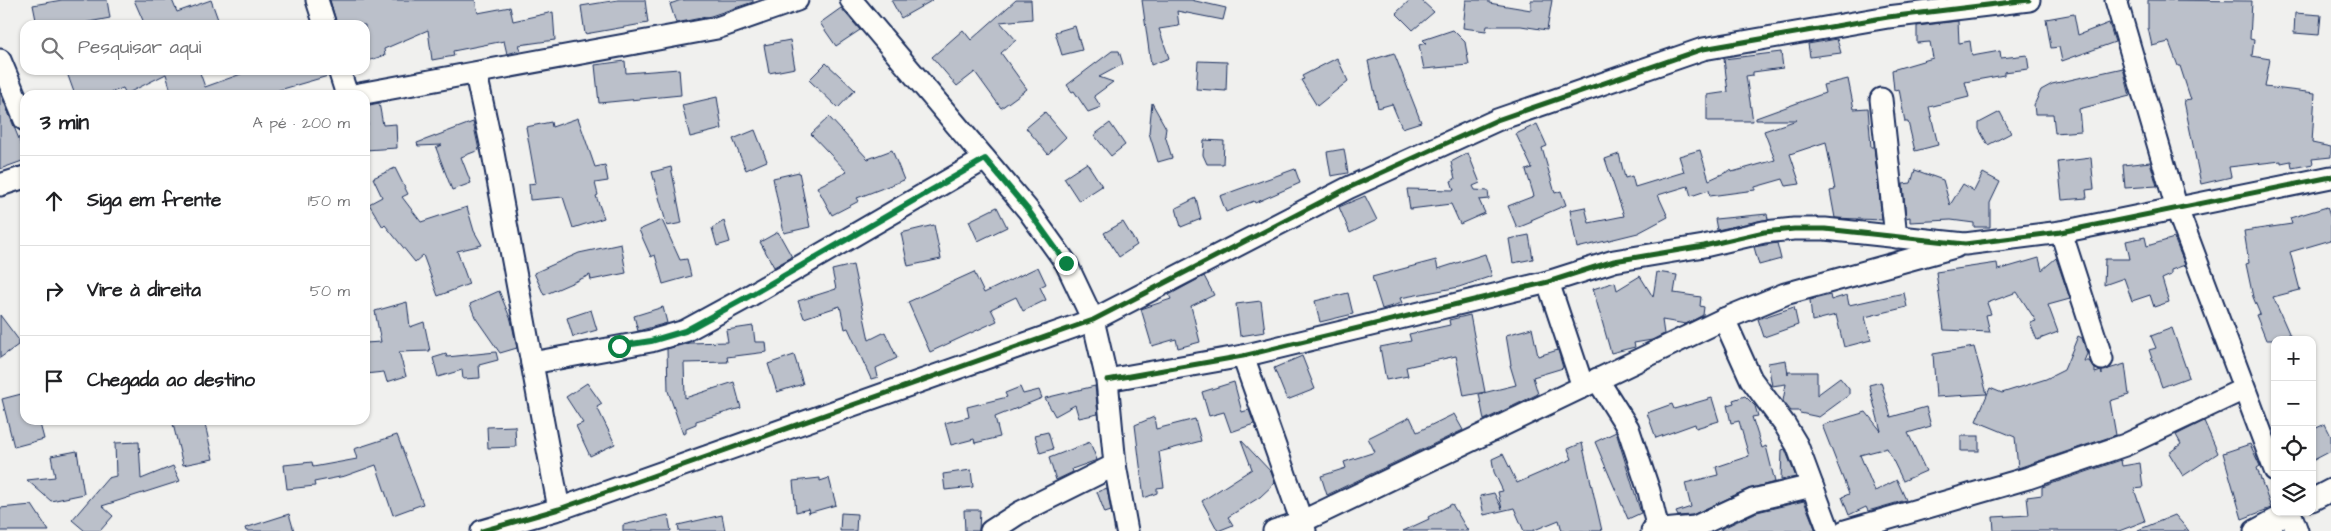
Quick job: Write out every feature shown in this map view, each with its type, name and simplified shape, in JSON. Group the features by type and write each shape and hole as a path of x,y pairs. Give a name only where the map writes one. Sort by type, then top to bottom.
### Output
{"street":[{"path":"317,0 323,20"},
{"path":"370,92 717,28 797,0"},
{"path":"851,0 1028,210 1066,263 1093,320 1107,380 1115,465 1127,531"},
{"path":"482,531 559,510 1093,320 1348,188 1497,120 1703,49 1888,17 2029,0"},
{"path":"2116,0 2176,209 2271,460"},
{"path":"0,60 20,108"},
{"path":"476,74 559,510"},
{"path":"341,75 345,90"},
{"path":"1881,99 1896,237"},
{"path":"532,363 651,341 685,331 751,295 985,159"},
{"path":"1274,531 1303,526 1590,383 1724,319 1785,294 1965,244 2062,232 2331,177"},
{"path":"0,185 20,178"},
{"path":"1107,380 1243,356 1548,282 1614,261 1704,246 1764,232 1794,229 1825,229 1965,244"},
{"path":"2062,232 2102,359"},
{"path":"1548,282 1590,383 1628,428 1650,491 1655,530 1695,527 1755,500 1812,486"},
{"path":"1724,319 1751,379 1792,435 1829,531"},
{"path":"1243,356 1303,526"},
{"path":"1845,531 2028,478 2125,445 2244,389"},
{"path":"991,531 1019,513 1115,465"},
{"path":"2316,498 2331,490"},
{"path":"2255,531 2283,516"},
{"path":"2291,516 2297,531"}],"building":[{"path":"62,0 107,0 110,18 99,20 36,20 33,5"},
{"path":"134,0 172,0 177,12 211,0 218,20 143,20"},
{"path":"330,0 475,0 478,13 510,7 513,21 553,12 555,40 519,45 521,50 507,54 504,41 453,51 454,56 432,60 428,30 384,49 385,55 370,60 370,20 336,20"},
{"path":"618,0 645,0 648,23 585,34 581,6"},
{"path":"681,0 753,0 753,2 711,16 676,23 670,4"},
{"path":"891,0 933,0 901,18"},
{"path":"1016,0 1031,0 1032,19 1000,22 1016,40 1001,53 1027,89 1001,108 975,72 957,86 932,57 963,30 971,40"},
{"path":"1142,0 1191,0 1226,8 1223,20 1177,11 1179,26 1159,29 1169,58 1151,65"},
{"path":"1410,0 1421,0 1434,12 1413,30 1396,13"},
{"path":"1466,0 1489,0 1489,3 1531,10 1531,0 1552,0 1547,30 1521,26 1487,26 1486,31 1463,28"},
{"path":"2148,0 2252,1 2250,39 2254,40 2252,56 2270,59 2265,87 2315,93 2312,143 2331,147 2331,157 2312,159 2313,164 2292,168 2291,161 2229,167 2231,177 2201,184 2184,101 2191,100 2180,66 2178,66 2169,42 2152,46 2148,28"},
{"path":"841,8 860,30 836,46 820,23"},
{"path":"2295,13 2321,15 2319,35 2294,33"},
{"path":"2074,14 2078,35 2109,23 2115,42 2062,61 2059,47 2051,48 2046,19"},
{"path":"1958,21 1959,43 1970,41 1972,56 2000,51 2001,58 2027,55 2029,69 2004,72 2004,75 1965,82 1969,97 1929,107 1938,145 1915,151 1908,122 1905,122 1899,89 1894,90 1892,70 1933,58 1930,42 1917,43 1917,26"},
{"path":"1075,26 1082,50 1062,55 1055,32"},
{"path":"1453,30 1465,42 1469,65 1424,69 1419,45 1426,43 1423,40"},
{"path":"1837,39 1841,53 1810,57 1808,44"},
{"path":"790,40 795,68 769,73 764,45"},
{"path":"1112,51 1119,51 1123,64 1099,77 1113,82 1094,96 1101,107 1088,112 1074,91 1072,92 1067,85"},
{"path":"1781,52 1783,68 1753,72 1753,75 1746,76 1753,121 1707,121 1707,95 1728,92 1724,59"},
{"path":"1394,53 1421,122 1402,128 1392,104 1378,108 1368,61"},
{"path":"1337,58 1348,81 1317,106 1301,80 1304,79 1302,76"},
{"path":"625,61 626,73 679,69 681,95 599,103 595,65"},
{"path":"1198,61 1227,62 1226,91 1196,89"},
{"path":"826,63 855,90 838,108 809,80"},
{"path":"2123,68 2130,96 2079,109 2081,131 2055,133 2053,114 2035,114 2034,105 2041,90 2052,84"},
{"path":"68,75 164,75 134,90 124,90 123,88 118,90 73,90"},
{"path":"166,75 201,75 205,87 238,75 328,76 279,90 171,90"},
{"path":"1848,79 1854,109 1868,108 1871,147 1874,147 1882,220 1835,218 1830,191 1835,190 1826,142 1790,154 1800,184 1786,186 1783,179 1755,187 1755,190 1710,196 1709,190 1691,196 1688,186 1658,195 1668,217 1638,233 1577,248 1570,210 1585,207 1589,223 1624,216 1605,159 1619,154 1625,178 1632,176 1635,187 1684,172 1679,156 1700,150 1709,180 1731,170 1732,172 1775,160 1764,131 1797,120 1756,120 1756,118 1825,93 1823,85"},
{"path":"0,92 20,142 20,162 0,169"},
{"path":"717,97 722,129 690,137 682,105"},
{"path":"379,103 383,125 396,124 397,148 370,150 370,105"},
{"path":"1152,103 1166,128 1165,135 1172,158 1158,162 1149,133"},
{"path":"1045,112 1066,137 1048,154 1026,128"},
{"path":"2000,112 2011,133 1988,145 1979,129 1979,123"},
{"path":"829,117 868,159 892,150 904,180 857,198 859,201 832,215 817,187 847,172 811,134"},
{"path":"578,118 595,167 605,165 608,181 595,183 598,195 596,196 604,218 573,228 563,197 530,200 529,184 536,183 526,127 551,122 552,127"},
{"path":"473,122 479,150 461,157 471,183 452,190 436,148 442,145 418,146 417,143"},
{"path":"1110,123 1125,145 1111,156 1094,135"},
{"path":"1537,124 1547,146 1542,148 1555,193 1561,191 1566,205 1517,228 1508,206 1534,196 1526,170 1532,168 1516,134"},
{"path":"755,130 767,161 746,170 733,139"},
{"path":"1204,140 1224,141 1223,164 1207,164 1203,155"},
{"path":"1344,149 1348,173 1331,176 1327,152"},
{"path":"1468,153 1480,183 1473,186 1475,190 1488,191 1489,199 1479,200 1485,213 1460,224 1451,204 1410,209 1407,189 1454,190 1451,181 1455,179 1451,162"},
{"path":"2091,158 2094,189 2086,190 2087,198 2062,200 2058,162"},
{"path":"2150,162 2157,186 2125,188 2123,165"},
{"path":"1087,163 1102,186 1079,201 1064,178"},
{"path":"671,167 682,223 667,226 652,172"},
{"path":"395,168 408,194 402,197 421,222 467,207 474,231 482,245 457,251 469,284 438,296 423,255 415,262 385,225 383,227 370,206 370,203 382,197 373,178"},
{"path":"1295,169 1300,183 1255,203 1254,201 1226,212 1220,196"},
{"path":"1915,170 1943,180 1950,205 1963,184 1974,191 1983,173 2000,182 1990,203 1990,227 1974,227 1974,223 1951,220 1910,222 1910,217 1906,218 1903,184 1911,183"},
{"path":"799,172 810,227 784,233 773,178"},
{"path":"1365,196 1377,220 1350,233 1339,207"},
{"path":"1196,198 1201,219 1181,227 1176,208"},
{"path":"997,207 1007,227 978,241 969,221"},
{"path":"2327,207 2331,219 2331,240 2290,252 2300,290 2273,297 2290,336 2271,336 2271,340 2266,340 2256,315 2260,314 2253,297 2246,264 2249,263 2244,231 2292,224 2290,218"},
{"path":"1767,214 1768,219 1717,230 1715,219"},
{"path":"662,220 680,260 687,259 691,276 663,284 655,255 651,257 639,230"},
{"path":"724,221 730,242 717,246 712,228"},
{"path":"1123,222 1137,245 1119,257 1104,233"},
{"path":"934,225 941,259 908,266 901,233"},
{"path":"778,232 792,257 774,267 760,242"},
{"path":"1529,235 1533,259 1513,263 1509,239"},
{"path":"2145,237 2147,246 2174,238 2185,265 2171,270 2171,275 2162,279 2169,302 2154,307 2150,295 2132,301 2124,278 2104,285 2105,259 2130,259 2126,241"},
{"path":"1777,243 1781,259 1759,265 1754,247"},
{"path":"621,244 626,273 591,280 590,275 544,295 534,273 579,253"},
{"path":"1485,254 1492,276 1459,287 1400,298 1402,303 1382,309 1372,277 1436,260 1438,269"},
{"path":"2039,258 2042,270 2056,258 2070,299 2048,305 2058,332 2037,340 2030,323 2036,321 2017,292 1987,303 1991,314 1986,315 1990,332 1944,330 1936,272 1997,263 1998,270"},
{"path":"853,265 869,340 885,332 897,358 876,368 878,377 871,379 848,328 845,329 840,306 804,318 798,301 836,289 832,270"},
{"path":"1038,267 1046,284 1040,287 1046,300 1023,311 1016,297 991,309 997,321 930,352 908,302 974,272 984,293"},
{"path":"1657,272 1677,275 1674,293 1701,297 1700,306 1704,307 1703,315 1686,324 1662,320 1664,334 1652,340 1634,343 1635,347 1611,353 1593,289 1615,282 1617,290 1640,276 1653,297"},
{"path":"1204,276 1214,295 1191,306 1200,342 1178,348 1176,339 1152,346 1141,309 1171,299 1169,295"},
{"path":"499,291 511,320 517,348 500,353 475,317 470,304"},
{"path":"1348,293 1353,314 1320,322 1315,301"},
{"path":"1904,293 1907,307 1865,317 1871,340 1844,347 1836,315 1812,321 1810,300 1830,295 1831,300 1847,295 1849,305"},
{"path":"1261,301 1265,332 1240,336 1236,304"},
{"path":"407,302 410,327 424,322 430,351 399,352 406,376 387,382 384,372 370,373 370,343 381,342 375,311"},
{"path":"663,307 667,323 638,331 634,316"},
{"path":"1794,307 1798,325 1764,337 1758,319"},
{"path":"591,310 597,330 573,337 567,318"},
{"path":"0,315 18,339 18,345 0,358"},
{"path":"1470,315 1485,392 1464,396 1456,356 1406,367 1408,376 1386,380 1380,347 1411,341 1409,334 1450,325 1449,320"},
{"path":"753,326 755,342 766,342 767,352 727,357 728,362 684,363 685,398 734,382 741,408 696,421 696,424 686,428 686,433 683,434 668,391 667,349 689,343 728,342 726,330"},
{"path":"1532,328 1538,356 1558,350 1563,368 1533,377 1538,394 1484,420 1479,394 1516,385 1510,365 1506,335"},
{"path":"2172,328 2189,377 2162,387 2149,350 2156,348 2151,336"},
{"path":"2078,336 2082,338 2087,354 2084,361 2089,361 2095,369 2095,373 2101,371 2102,375 2102,371 2125,364 2129,395 2110,401 2116,435 2018,468 2015,437 1976,421 1990,388 2002,393 2046,379 2064,370"},
{"path":"1974,347 1987,394 1936,397 1933,354"},
{"path":"496,352 498,360 479,365 480,378 463,379 462,370 438,377 433,358 446,354 447,357"},
{"path":"794,355 803,384 777,392 768,364"},
{"path":"1302,356 1315,389 1287,400 1274,368"},
{"path":"1786,360 1788,375 1788,372 1817,372 1817,395 1840,378 1849,389 1849,395 1819,417 1800,413 1799,411 1791,411 1783,401 1786,384 1772,386 1768,363"},
{"path":"1234,382 1242,412 1249,410 1254,424 1231,432 1224,412 1209,416 1202,392"},
{"path":"1881,382 1891,417 1926,407 1931,426 1908,433 1926,471 1903,481 1887,448 1860,455 1875,491 1897,480 1906,500 1868,511 1866,507 1849,515 1842,497 1849,494 1822,425 1866,412 1881,431 1869,385"},
{"path":"587,383 602,404 597,407 615,444 590,456 576,426 583,423 566,397"},
{"path":"1095,386 1098,414 1079,418 1075,405 1055,416 1045,398"},
{"path":"1020,387 1023,394 1039,390 1042,398 995,417 1000,437 975,443 974,439 951,445 945,423 969,417 967,407 1007,397 1005,393"},
{"path":"20,394 20,425 40,425 44,439 14,447 2,399"},
{"path":"1745,396 1755,406 1758,416 1752,417 1762,448 1766,446 1775,482 1748,489 1692,515 1678,516 1676,512 1691,507 1685,483 1718,475 1716,467 1749,456 1739,421 1731,423 1727,405 1734,403 1733,400"},
{"path":"1712,398 1719,421 1696,428 1695,424 1656,438 1647,413 1672,404 1674,409"},
{"path":"1454,414 1463,430 1327,495 1321,476 1346,468 1344,462 1375,452 1368,438 1410,417 1417,432"},
{"path":"1154,417 1156,429 1195,419 1201,441 1159,452 1164,487 1157,488 1157,493 1144,498 1135,425"},
{"path":"2204,421 2218,453 2183,476 2169,453 2181,444 2176,435"},
{"path":"2325,424 2331,436 2331,451 2316,459 2316,428"},
{"path":"173,425 205,425 213,459 183,465"},
{"path":"515,426 516,447 488,448 487,427"},
{"path":"1048,432 1053,449 1040,453 1035,435"},
{"path":"1616,432 1641,513 1628,519 1595,442"},
{"path":"397,435 423,504 393,515 376,465 345,476 314,482 315,486 287,489 284,465 312,462 313,467 357,459 354,449"},
{"path":"1961,436 1979,436 1979,451 1961,451"},
{"path":"1241,440 1271,472 1275,483 1260,497 1228,517 1233,525 1218,531 1202,501 1252,469"},
{"path":"139,442 141,479 173,466 180,481 102,506 113,516 100,531 85,531 72,520 108,478 116,476 115,443"},
{"path":"1090,442 1097,460 1072,469 1073,472 1056,480 1049,458"},
{"path":"1582,443 1602,531 1562,531 1559,520 1532,531 1524,531 1514,508 1484,515 1480,496 1494,493 1502,509 1498,492 1503,491 1494,472 1492,459 1503,454 1517,483 1572,459 1568,449"},
{"path":"2250,444 2260,466 2257,468 2271,508 2242,519 2223,453"},
{"path":"1785,449 1796,477 1781,480 1782,450"},
{"path":"77,451 84,494 51,501 27,480 55,477 51,456"},
{"path":"2121,460 2122,466 2140,463 2143,488 2134,489 2145,521 2119,531 1994,531 1993,517 2029,515 2027,497 2042,495 2042,487"},
{"path":"971,470 973,487 945,490 943,474"},
{"path":"820,478 820,481 829,478 836,505 808,513 809,509 796,512 793,481"},
{"path":"1107,488 1111,511 1105,513 1097,492"},
{"path":"1804,501 1816,531 1721,531 1721,529 1757,512"},
{"path":"1452,504 1468,531 1403,531 1429,519 1428,517"},
{"path":"32,505 49,531 0,531 0,508"},
{"path":"964,510 980,510 979,531 965,531"},
{"path":"841,513 857,514 856,531 840,531"},
{"path":"289,514 294,531 246,531 245,528"},
{"path":"668,515 671,531 623,531 623,525"},
{"path":"722,515 725,531 679,531 678,525"},
{"path":"2175,515 2189,531 2138,531 2138,530"}],"cycle path":[{"path":"482,531 559,509 1093,320 1348,188 1497,120 1703,49 1888,17 2029,0"},
{"path":"1107,380 1243,356 1548,282 1614,261 1704,246 1764,232 1794,229 1825,229 1965,244 2061,232 2331,177"}],"route":[{"path":"619,346 651,341 685,331 751,295 985,159 1028,210 1066,263"}]}
